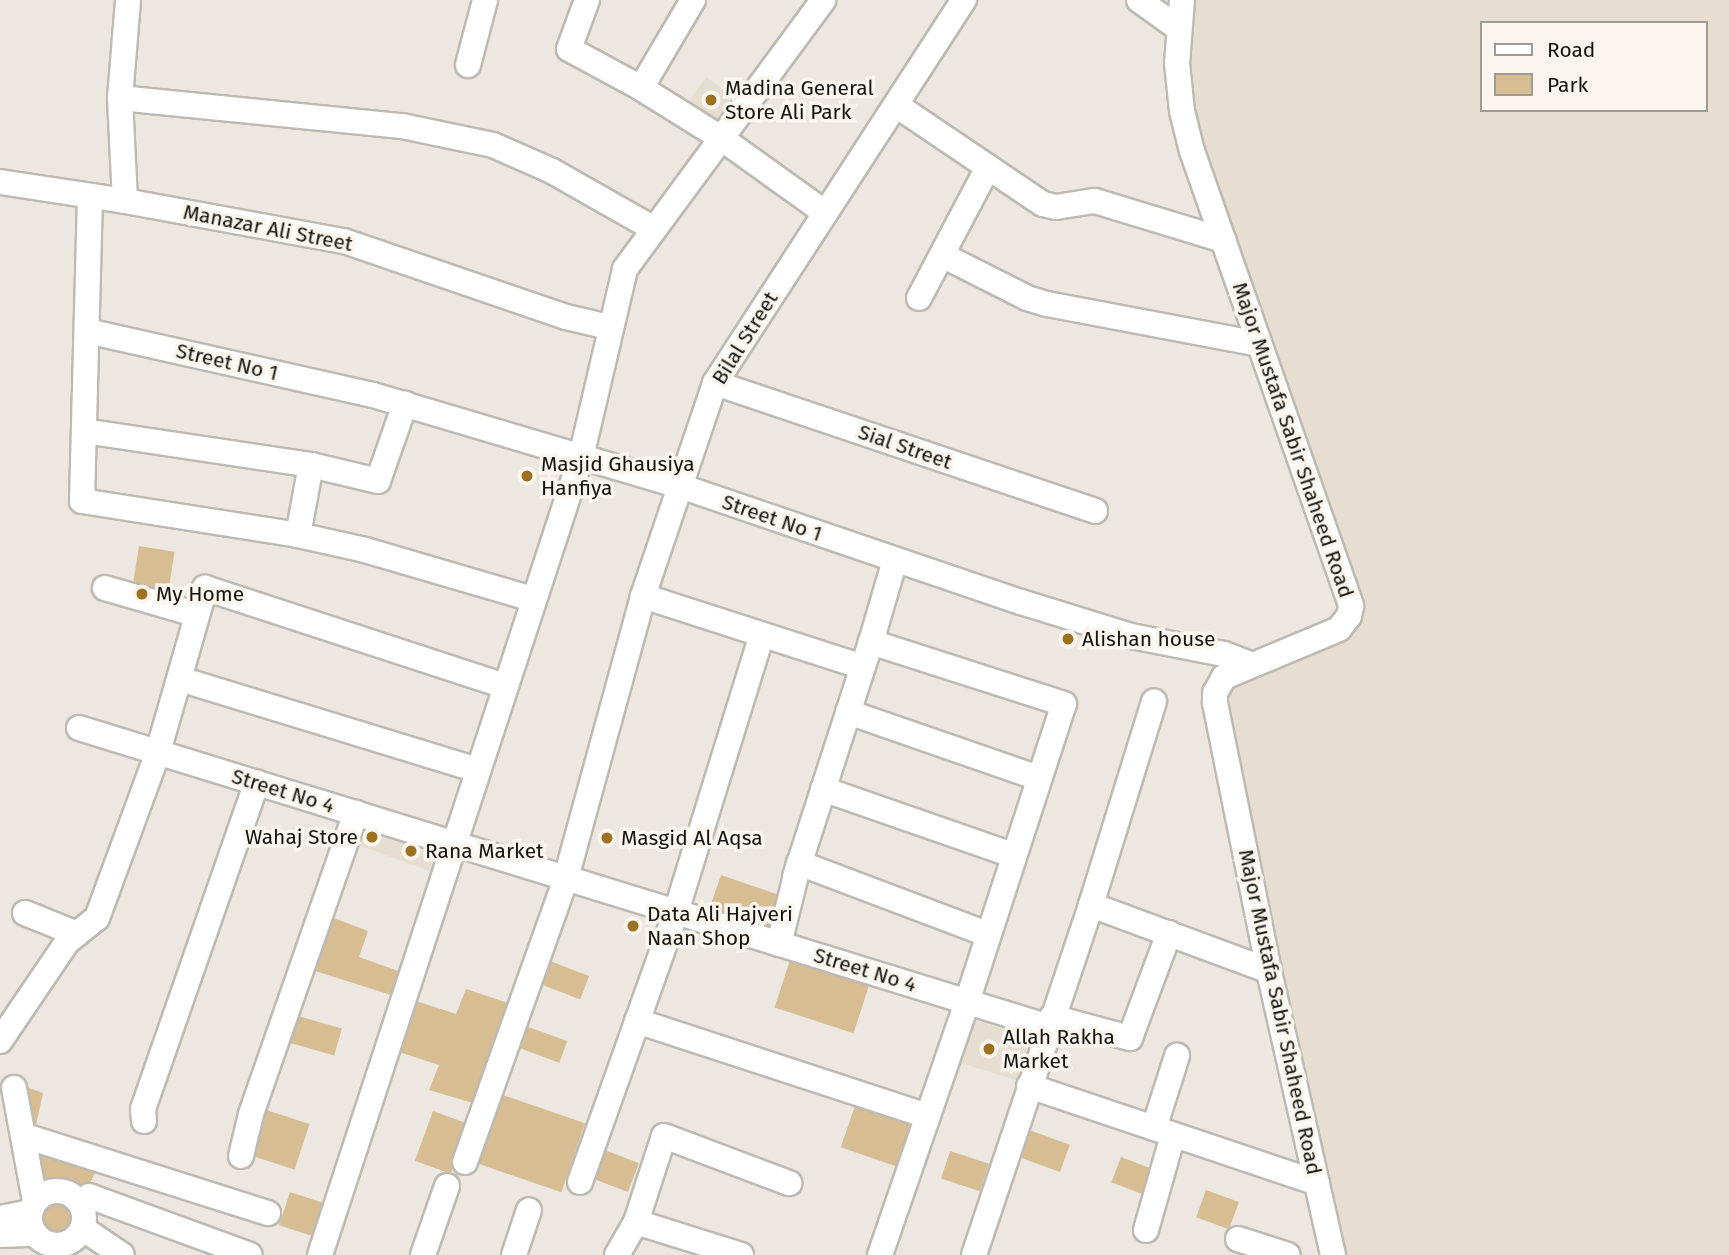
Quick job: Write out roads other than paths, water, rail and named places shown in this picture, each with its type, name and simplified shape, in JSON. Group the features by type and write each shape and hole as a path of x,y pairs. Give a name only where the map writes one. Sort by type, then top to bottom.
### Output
{"street":[{"path":"125,201 120,98 128,0"},
{"path":"468,65 479,0"},
{"path":"587,0 569,49 641,88 721,138 824,212"},
{"path":"641,88 693,0"},
{"path":"320,1255 580,457 625,269 823,0"},
{"name":"Bilal Street","path":"465,1162 566,878 643,596 715,383 964,0"},
{"path":"1139,0 1178,28"},
{"name":"Major Mustafa Sabir Shaheed Road","path":"1182,0 1177,63 1182,111 1223,240 1351,606 1349,616 1339,629 1224,677 1215,693 1269,971 1333,1255"},
{"path":"120,98 402,126 493,145 552,171 654,229"},
{"path":"897,106 1043,204 1056,207 1095,201 1223,240"},
{"path":"919,298 988,167"},
{"name":"Manazar Ali Street","path":"0,183 125,201 344,241 566,317 609,327"},
{"path":"90,196 82,501 298,535 365,550 534,599"},
{"path":"942,255 1037,301 1259,344"},
{"name":"Street No 1","path":"87,331 405,404 680,486 895,561 1131,636 1224,654 1250,664"},
{"name":"Sial Street","path":"715,383 1094,512"},
{"path":"84,431 311,465 378,481 405,404"},
{"path":"298,535 311,465"},
{"path":"788,898 895,561"},
{"path":"105,588 195,614"},
{"path":"0,1041 67,942 97,918 158,752 180,679 201,593 205,588 505,686"},
{"path":"643,596 863,667"},
{"path":"580,1182 676,912 762,635"},
{"path":"871,642 1064,704 967,1002 880,1255"},
{"path":"180,679 477,770"},
{"path":"974,1255 1091,905 1154,702"},
{"path":"848,712 1039,778"},
{"name":"Street No 4","path":"79,728 967,1002 1129,1038 1169,933"},
{"path":"144,1121 143,1109 257,782"},
{"path":"823,789 1013,855"},
{"path":"241,1156 251,1114 356,813"},
{"path":"799,863 987,934"},
{"path":"779,944 799,863"},
{"path":"1091,905 1269,971"},
{"path":"25,913 77,934"},
{"path":"637,1021 928,1116"},
{"path":"1146,1230 1177,1056"},
{"path":"1029,1086 1317,1183"},
{"path":"14,1088 25,1136 34,1216 51,1244 62,1250 74,1239 105,1160"},
{"path":"25,1136 268,1213"},
{"path":"617,1255 636,1222 664,1136 789,1183"},
{"path":"423,1255 447,1186"},
{"path":"0,1235 34,1216 41,1195 57,1191 72,1195 122,1255"},
{"path":"85,1210 250,1255"},
{"path":"514,1255 529,1210"},
{"path":"0,1218 34,1216"},
{"path":"636,1222 741,1255"},
{"path":"1238,1239 1288,1255"}],"place":[{"name":"Madina General Store Ali Park","path":"711,100"},
{"name":"Masjid Ghausiya Hanfiya","path":"527,476"},
{"name":"My Home","path":"142,594"},
{"name":"Alishan house","path":"1068,639"},
{"name":"Wahaj Store","path":"372,837"},
{"name":"Masgid Al Aqsa","path":"607,838"},
{"name":"Rana Market","path":"411,851"},
{"name":"Data Ali Hajveri Naan Shop","path":"633,926"},
{"name":"Allah Rakha Market","path":"989,1049"}]}
